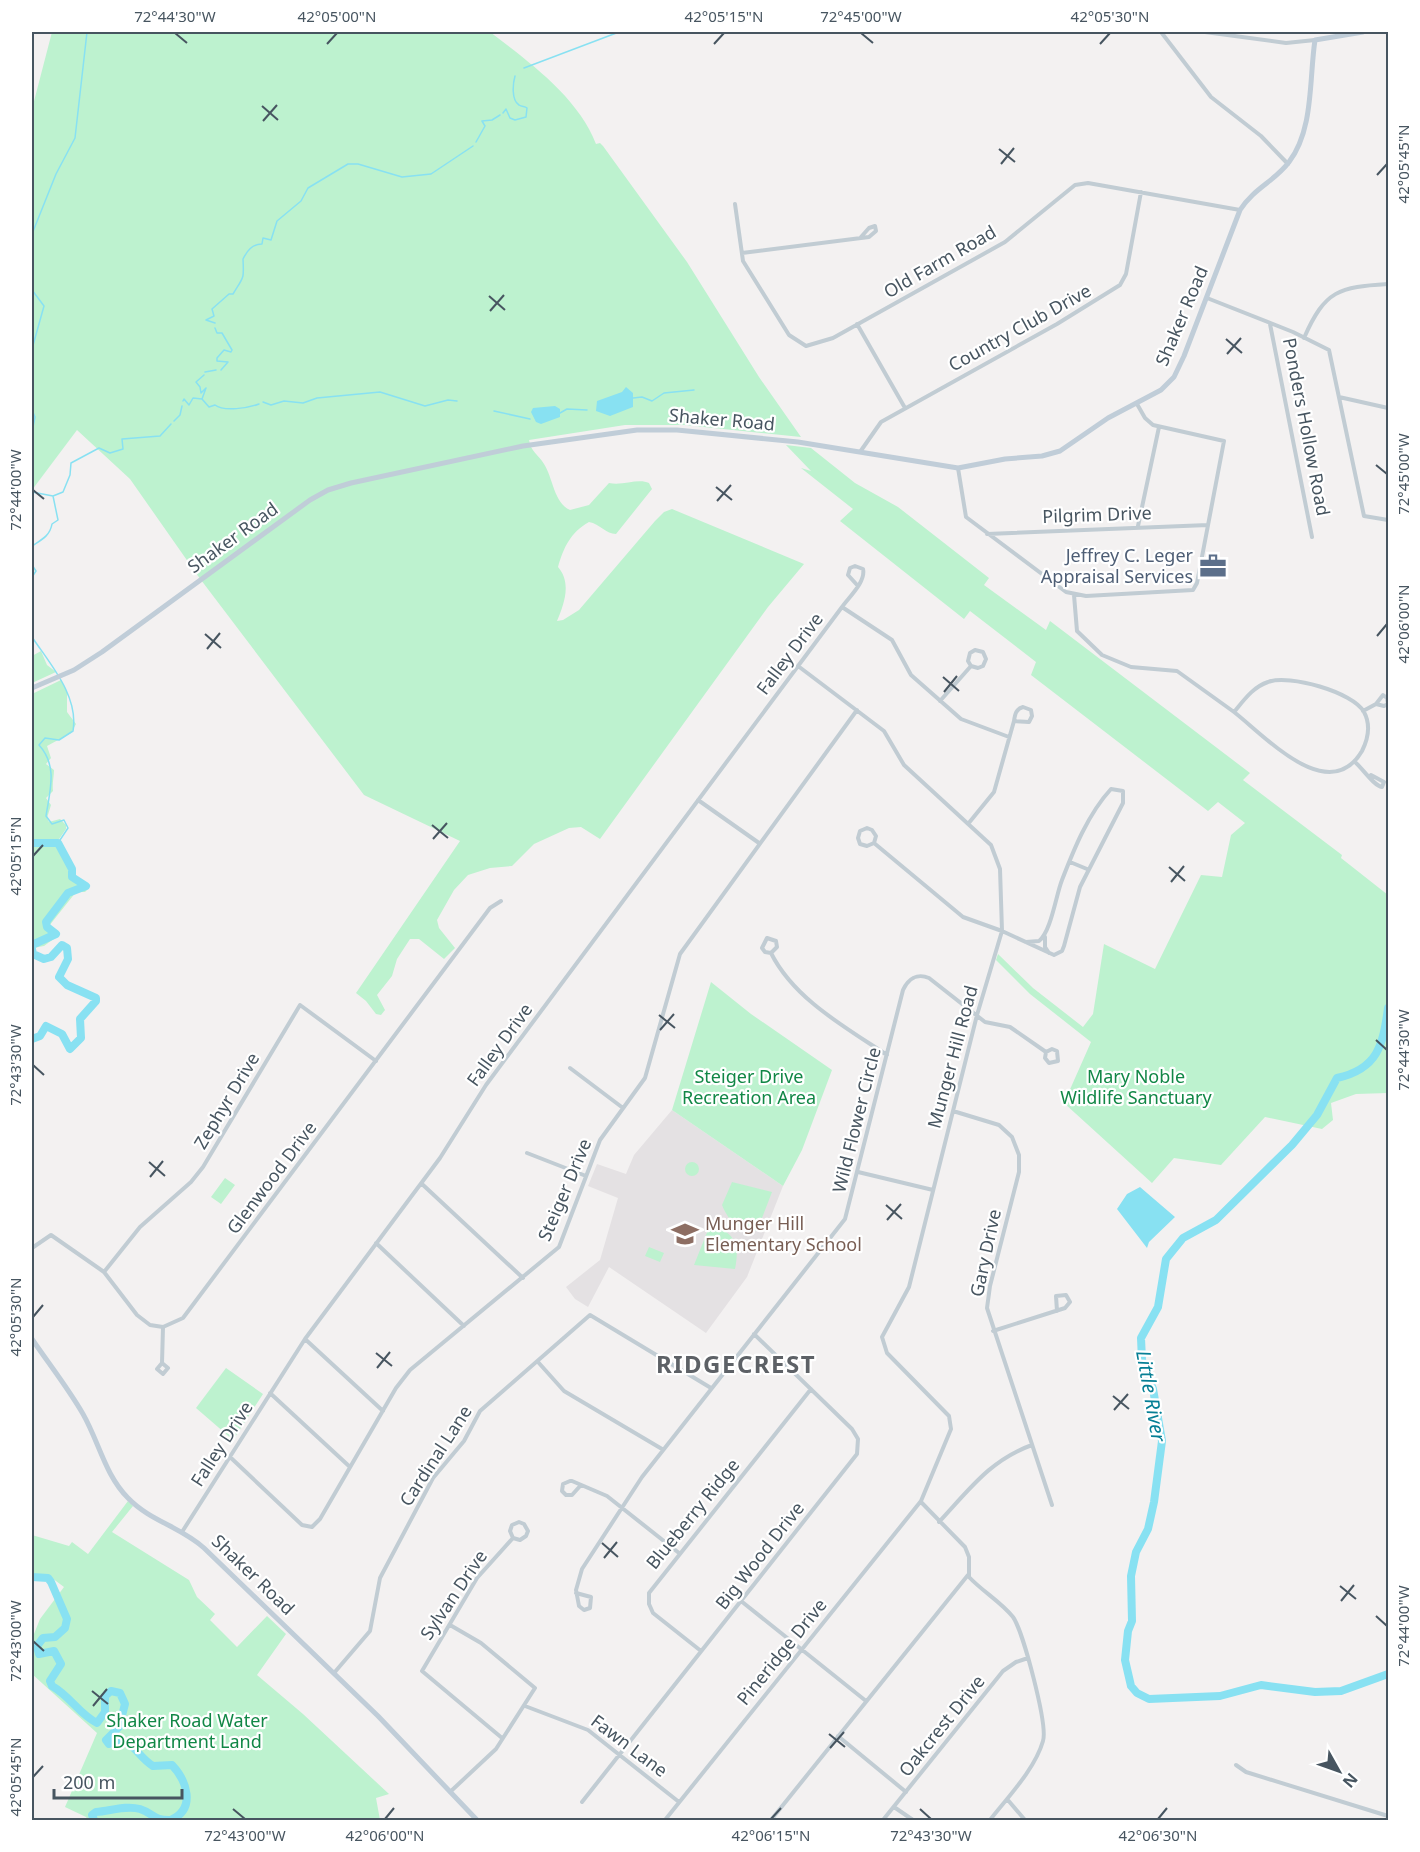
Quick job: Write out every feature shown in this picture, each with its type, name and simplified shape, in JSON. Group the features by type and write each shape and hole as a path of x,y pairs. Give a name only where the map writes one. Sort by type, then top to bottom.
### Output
{"street":[{"path":"1161,32 1211,97 1261,136 1288,164"},
{"path":"1204,32 1286,43 1364,32"},
{"name":"Shaker Road","path":"32,688 102,652 310,500 328,490 351,483 524,446 637,430 677,430 782,440 958,468 1053,454 1108,418 1161,390 1174,377 1240,210 1252,193 1288,164 1302,139 1315,40"},
{"name":"Old Farm Road","path":"735,204 743,261 789,336 806,346 815,346 1005,242 1075,185 1088,183 1240,210"},
{"name":"Country Club Drive","path":"860,452 876,426 904,408 1115,290 1126,274 1141,192"},
{"path":"742,254 861,237"},
{"path":"1304,338 1313,317 1332,294 1350,286 1389,284"},
{"path":"1207,298 1329,350 1364,516 1389,520"},
{"name":"Ponders Hollow Road","path":"1270,323 1312,537"},
{"path":"857,324 904,408"},
{"path":"1340,397 1389,408"},
{"path":"958,468 964,514 987,534 1074,595 1193,590 1224,441 1148,423 1137,404"},
{"path":"1138,526 1159,427"},
{"name":"Pilgrim Drive","path":"987,534 1138,526 1208,525"},
{"path":"855,566 862,568 864,573 858,586 848,575 850,568 855,566"},
{"name":"Falley Drive","path":"182,1532 305,1339 422,1184 486,1085 858,586"},
{"path":"1074,595 1077,631 1102,655 1131,667 1177,671 1314,771 1331,774 1355,762 1368,737 1368,724 1358,702 1347,696 1279,679 1257,687 1234,712"},
{"path":"842,607 892,640 911,675 971,725 1010,737"},
{"path":"975,650 983,652 986,659 983,666 976,668 971,666 968,659 970,654 975,650"},
{"name":"Munger Hill Road","path":"798,666 888,735 900,760 909,771 991,845 999,862 1002,931 977,1015 908,1292 885,1329 882,1341 887,1353 951,1420 949,1434 921,1501"},
{"path":"940,701 971,666"},
{"path":"1364,711 1376,704"},
{"path":"968,824 994,792 1014,721 1020,708 1027,707 1031,710 1032,717 1029,722 1014,721"},
{"name":"Steiger Drive","path":"230,1457 304,1527 312,1527 320,1519 383,1411 410,1370 559,1247 600,1140 645,1078 680,954 857,710"},
{"path":"1355,762 1371,775"},
{"path":"874,843 956,912 1049,954 1058,954 1064,946 1088,869 1123,803 1123,790 1115,788 1106,794 1078,842 1046,933 1045,947 1049,954"},
{"path":"698,800 759,843"},
{"path":"867,828 874,831 876,836 874,843 867,846 860,844 858,838 860,831 867,828"},
{"path":"1070,862 1088,869"},
{"name":"Glenwood Drive","path":"163,1327 183,1318 193,1308 490,908 501,901"},
{"path":"1026,942 1039,941 1046,933"},
{"path":"771,953 777,944 768,938 763,941 762,948 771,953 789,980 805,996 887,1054"},
{"name":"Wild Flower Circle","path":"576,1593 582,1569 662,1449 840,1226 848,1211 903,990 913,978 924,976 932,979 987,1023 1010,1028 1046,1052"},
{"name":"Zephyr Drive","path":"104,1272 140,1227 191,1182 203,1167 300,1005 376,1061"},
{"path":"570,1068 623,1108"},
{"name":"Gary Drive","path":"953,1111 999,1125 1012,1137 1019,1155 1018,1172 988,1293 988,1316 1052,1505"},
{"path":"527,1153 586,1176"},
{"path":"858,1172 933,1190"},
{"path":"422,1184 523,1278"},
{"path":"32,1248 51,1235 104,1272 136,1316 150,1325 163,1327 162,1363"},
{"path":"376,1243 464,1326"},
{"path":"993,1330 1057,1311 1068,1305 1066,1294 1056,1296 1057,1311"},
{"name":"Cardinal Lane","path":"334,1674 370,1631 380,1578 438,1471 465,1442 480,1411 590,1315 711,1388"},
{"name":"Big Wood Drive","path":"582,1802 857,1454 858,1439 852,1429 754,1334"},
{"name":"Shaker Road","path":"32,1339 83,1414 122,1492 152,1518 182,1532 204,1548 334,1674 477,1821"},
{"path":"305,1339 383,1411"},
{"path":"538,1362 564,1391 662,1449"},
{"name":"Blueberry Ridge","path":"701,1651 657,1616 649,1604 652,1588 811,1389"},
{"path":"270,1394 350,1467"},
{"path":"939,1521 997,1462 1010,1453 1032,1445"},
{"path":"581,1485 572,1495 562,1491 562,1485 566,1481 581,1485 607,1496 679,1553"},
{"path":"771,1821 968,1575 967,1552 921,1501"},
{"name":"Pineridge Drive","path":"665,1821 921,1501"},
{"name":"Sylvan Drive","path":"517,1523 525,1524 528,1531 526,1536 520,1540 513,1538 510,1531 512,1526 517,1523"},
{"name":"Sylvan Drive","path":"502,1738 422,1671 480,1573 513,1538"},
{"path":"968,1575 1011,1615 1019,1628 1028,1658 1044,1737 1037,1753 990,1821"},
{"path":"576,1593 591,1597 590,1608 580,1608 576,1593"},
{"path":"741,1601 866,1701"},
{"path":"450,1624 481,1643 535,1688 525,1706 487,1758 450,1792"},
{"name":"Oakcrest Drive","path":"883,1821 1003,1671 1016,1662 1028,1658"},
{"name":"Fawn Lane","path":"525,1706 588,1730 679,1802"},
{"path":"838,1736 906,1792"},
{"path":"1236,1764 1246,1772 1389,1816"},
{"path":"1007,1799 1025,1821"},
{"path":"894,1807 913,1821"}],"shaded area":[{"name":"Munger Hill Elementary School","path":"672,1110 783,1186 747,1277 706,1333 609,1267 588,1307 575,1299 566,1287 600,1260 618,1198 588,1186 597,1164 626,1174 634,1155"}],"green space":[{"path":"52,32 490,32 551,82 577,111 596,144 600,143 603,146 687,262 759,377 801,437 685,425 625,425 529,440 547,470 560,502 570,510 589,505 609,483 645,482 649,483 652,489 616,534 589,522 572,536 565,547 558,567 566,587 557,621 579,610 655,521 664,512 672,509 804,564 768,607 600,839 581,827 569,828 534,844 512,866 490,868 468,875 454,890 437,920 439,928 455,948 444,959 419,939 410,939 397,959 392,976 377,995 385,1010 381,1015 376,1014 356,993 460,841 364,795 198,576 130,479 77,430 32,490 32,109"},
{"name":"Mary Noble Wildlife Sanctuary","path":"786,445 811,448 855,483 898,507 989,578 984,585 1046,630 1050,621 1250,773 1243,780 1342,855 1341,858 1388,895 1388,1093 1356,1094 1331,1103 1333,1120 1322,1129 1265,1117 1221,1165 1174,1158 1152,1183 1064,1103 1091,1042 1030,994 996,960 998,954 1033,988 1083,1027 1093,1014 1104,944 1155,969 1201,875 1222,877 1231,835 1245,823 1218,802 1208,811 1031,675 1036,662 970,611 964,619 840,521 853,509 801,468 811,471"},
{"path":"41,651 47,665 56,672 32,683 32,656"},
{"path":"61,680 67,692 67,712 76,724 71,733 47,746 51,758 46,764 54,770 53,791 46,798 51,805 47,818 49,822 60,819 66,825 66,829 57,842 73,867 74,877 87,884 89,888 85,892 76,892 49,926 58,931 59,935 44,946 33,948 32,694"},
{"name":"Steiger Drive Recreation Area","path":"711,982 751,1014 832,1070 802,1150 783,1186 672,1110"},
{"path":"689,1162 695,1162 699,1169 695,1176 689,1176 685,1172 685,1166"},
{"path":"225,1178 235,1185 221,1204 211,1197"},
{"path":"732,1182 772,1192 757,1231 735,1224 725,1211 722,1205"},
{"path":"710,1225 725,1231 734,1240 737,1253 735,1269 694,1265"},
{"path":"649,1247 664,1253 660,1262 645,1256"},
{"path":"226,1368 263,1394 233,1440 196,1408"},
{"name":"Shaker Road Water Department Land","path":"128,1501 133,1506 112,1532 189,1580 197,1597 215,1614 210,1620 237,1647 267,1616 286,1634 257,1675 303,1714 389,1794 376,1798 380,1820 88,1820 65,1807 97,1733 32,1674 32,1639 40,1619 64,1587 48,1575 45,1579 32,1577 32,1535 69,1546 72,1542 88,1554"}],"water":[{"path":"626,387 633,393 633,407 610,416 596,411 597,401 622,392"},
{"path":"555,406 560,409 560,417 541,424 536,422 531,412 533,408"},
{"path":"1140,1187 1175,1217 1149,1242 1147,1248 1117,1209 1127,1194"}],"waterway":[{"path":"32,234 56,174 75,138 87,32"},
{"path":"524,68 619,32"},
{"path":"503,113 506,109 510,118 515,120 526,117 527,108 516,103 513,87 515,76"},
{"path":"476,142 485,126 482,121 492,120 500,115"},
{"path":"215,323 206,320 214,316 212,309 229,294 233,294 243,278 243,259 246,253 258,244 262,244 263,238 271,240 277,221 301,201 308,188 348,164 358,164 402,177 431,174 473,146"},
{"path":"32,290 44,306 32,349"},
{"path":"215,328 217,333 222,333 232,350 231,352 224,350 217,358 217,361 228,362 221,370"},
{"path":"205,372 216,370"},
{"path":"183,401 184,399 189,405 193,398 202,399 206,388 201,393 196,382 204,375"},
{"path":"633,398 642,397 652,401 664,393 694,390"},
{"path":"263,402 271,405 284,401 303,403 317,398 380,392 425,406 448,400 457,401"},
{"path":"202,399 209,407 215,405 230,409 259,404"},
{"path":"174,421 180,415 182,406"},
{"path":"560,413 567,409 587,410"},
{"path":"32,410 35,417 32,432"},
{"path":"494,411 530,419"},
{"path":"32,546 45,537 52,524 58,520 53,496 63,492 70,475 71,463 99,448 110,453 123,449 122,439 160,436 171,424"},
{"path":"32,492 53,496"},
{"path":"32,565 36,571 32,577"},
{"path":"32,637 62,681 72,705 74,718 73,731 59,740 45,738 39,745 49,761 51,770 51,788 46,816 52,824 64,820 68,828 58,843"},
{"path":"32,843 58,843 72,869 72,877 86,886 68,893 46,922 47,927 56,934 32,945"},
{"path":"32,949 33,954 44,959 51,957 62,945 67,948 68,959 59,977 67,985 96,998 96,1001 80,1019 81,1038 70,1049 62,1034 46,1026 40,1036 32,1039"},
{"name":"Little River","path":"1388,1008 1384,1033 1376,1054 1370,1062 1351,1074 1337,1078 1317,1115 1292,1145 1216,1220 1183,1238 1166,1259 1158,1307 1141,1338 1142,1360 1153,1389 1162,1441 1148,1529 1136,1552 1131,1576 1132,1621 1128,1631 1125,1660 1131,1686 1137,1693 1149,1699 1220,1696 1261,1685 1315,1692 1341,1691 1388,1674"},
{"path":"32,1577 48,1578 67,1619 65,1628 55,1637 43,1638 37,1646 39,1654 54,1651 61,1664 50,1681 52,1686 97,1723 105,1712 105,1696 111,1691 120,1693 125,1704 119,1727 106,1740 109,1744 117,1742 129,1745 153,1766 172,1765 185,1786 184,1808 171,1820 157,1818 140,1809 129,1808 96,1812 92,1815 94,1820"}],"place":[{"name":"Jeffrey C. Leger Appraisal Services","path":"1213,566"},
{"name":"Munger Hill Elementary School","path":"685,1234"}],"district":[{"name":"RIDGECREST","path":"736,1365"}]}
